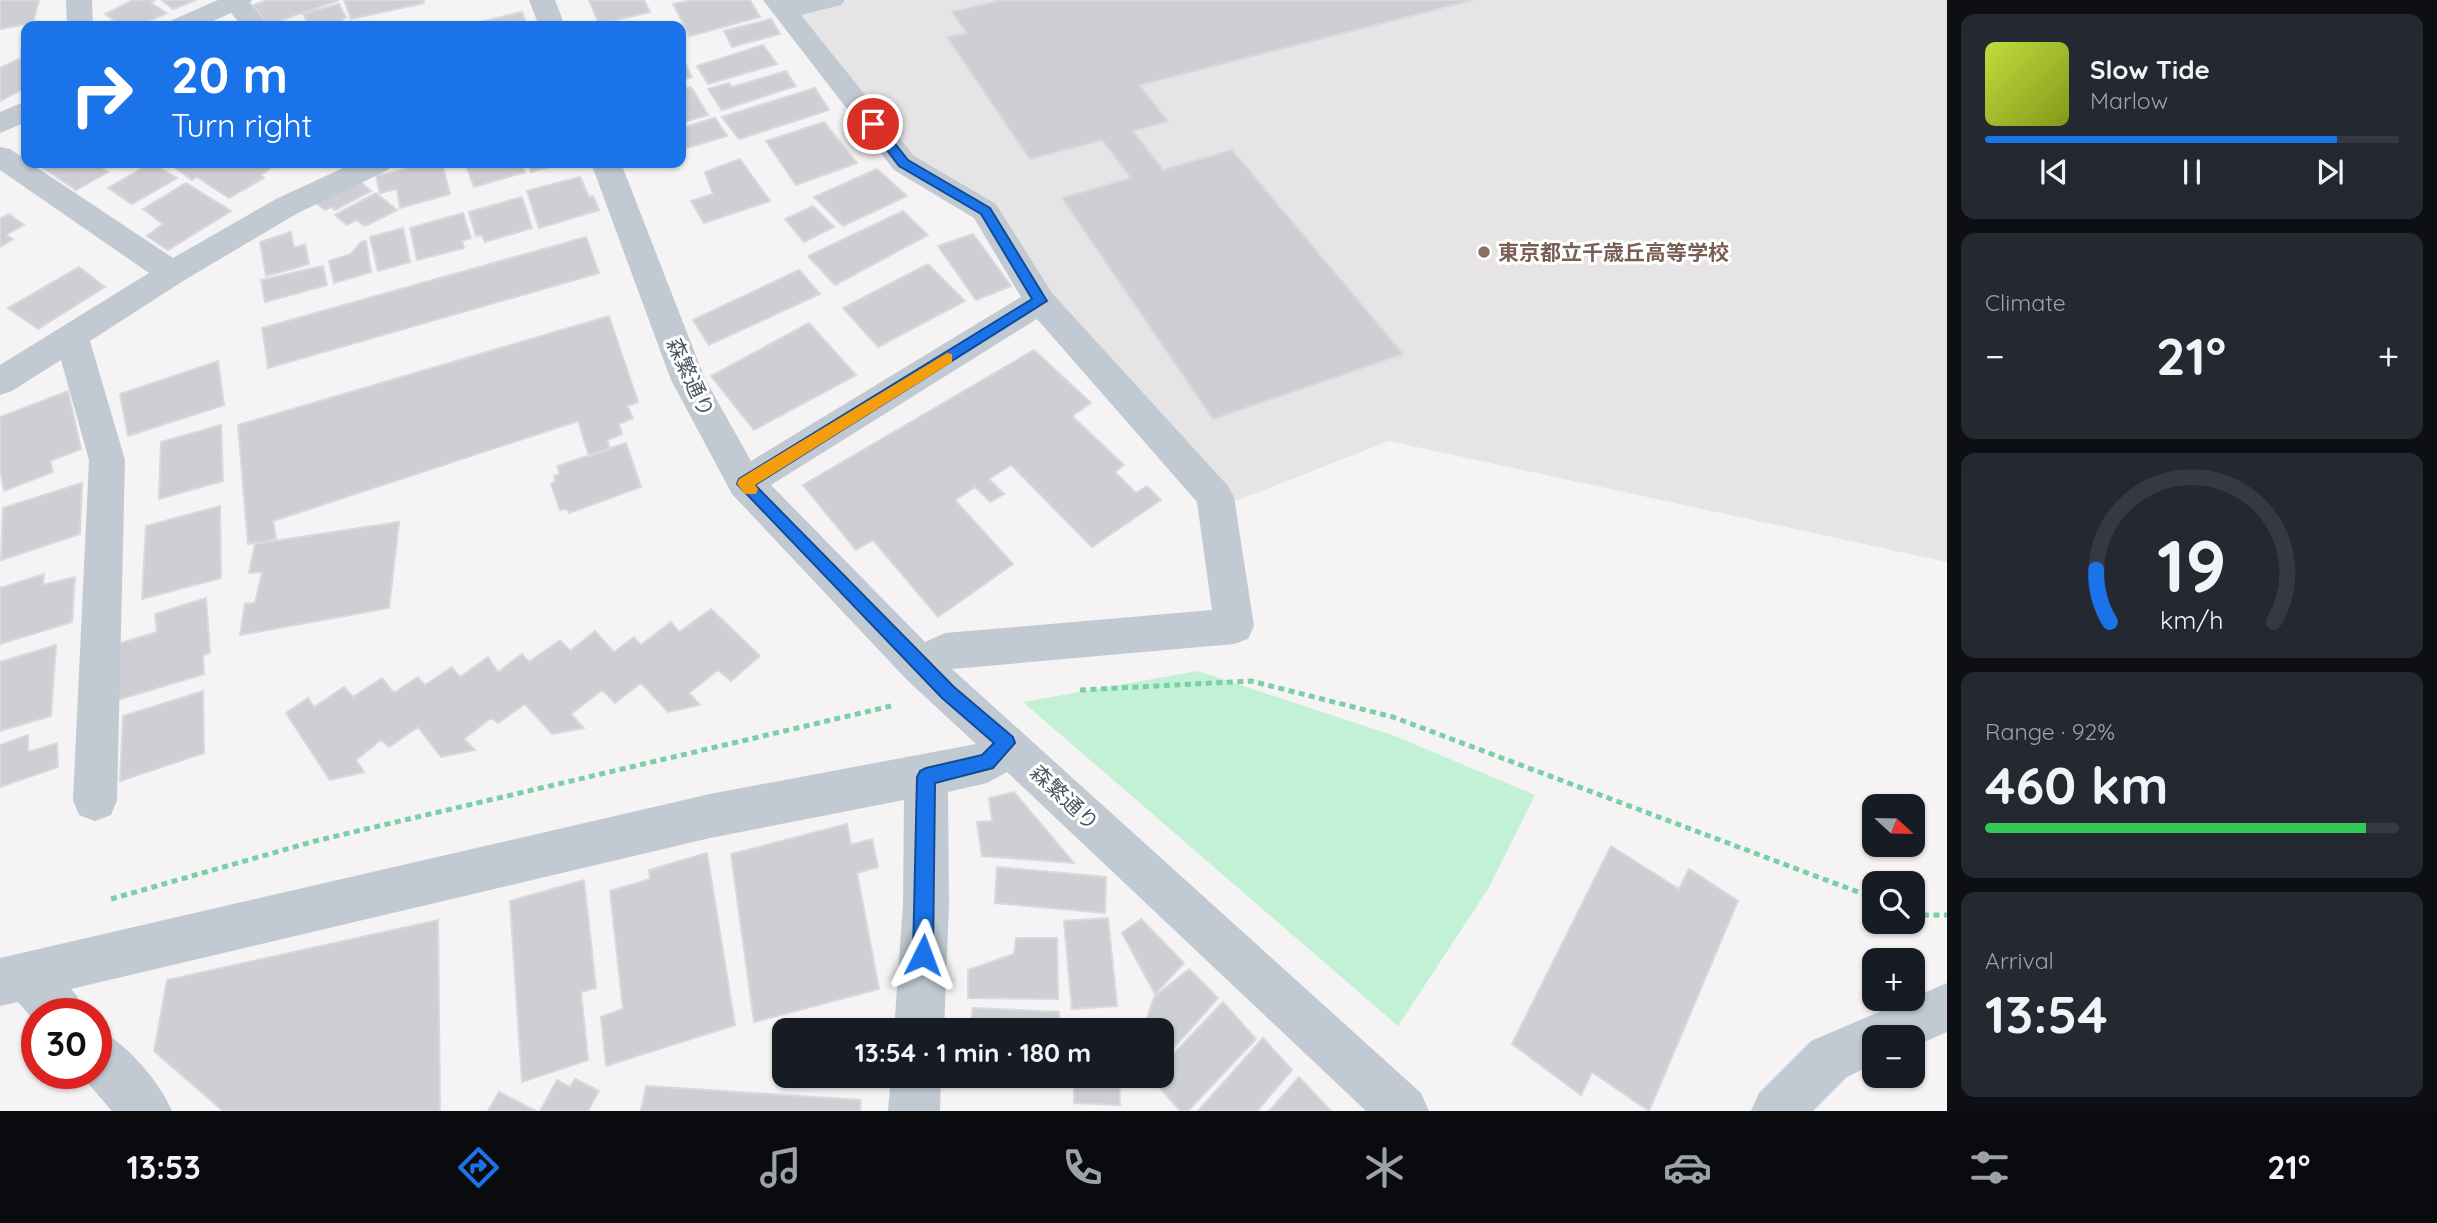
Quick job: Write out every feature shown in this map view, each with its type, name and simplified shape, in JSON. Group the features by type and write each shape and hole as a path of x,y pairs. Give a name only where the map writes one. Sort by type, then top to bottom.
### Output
{"street":[{"path":"79,0 80,21"},
{"path":"542,0 550,21"},
{"path":"780,5 832,0"},
{"path":"192,21 237,1 252,21"},
{"path":"780,5 904,163 985,211 1040,301 1215,497 1234,626 945,651 935,680"},
{"path":"0,124 21,113"},
{"path":"0,156 172,273"},
{"path":"0,382 172,273 287,206 367,168"},
{"name":"森繁通り","path":"608,168 688,380 745,484 935,680 1403,1111"},
{"path":"745,484 1040,301"},
{"path":"72,337 107,460 95,800"},
{"path":"13,978 710,816 926,777 986,762 1006,743"},
{"path":"920,1018 926,904 926,777"},
{"path":"13,978 40,998"},
{"path":"1906,1025 1947,1007"},
{"path":"1777,1111 1829,1059 1862,1044"},
{"path":"112,1072 146,1111"},
{"path":"914,1111 915,1088"}],"path":[{"path":"105,901 315,841 935,680"},
{"path":"1067,690 1251,681 1393,717 1862,894"},
{"path":"1925,915 1947,915"}],"shaded area":[{"name":"東京都立千歳丘高等学校","path":"850,0 1947,0 1947,562 1389,441 1228,504 1046,297 994,207 912,160 796,12"}],"green space":[{"path":"1198,671 1395,736 1535,795 1488,889 1398,1026 1023,702"}],"building":[{"path":"0,0 39,0 34,21 21,21 21,25 0,29"},
{"path":"133,0 154,1 151,3 167,13 149,21 112,21 114,20 105,14"},
{"path":"162,0 196,0 173,9"},
{"path":"268,0 339,0 279,21 265,21 253,5"},
{"path":"344,0 423,0 424,3 351,19"},
{"path":"589,0 644,0 650,12 612,21 598,21"},
{"path":"693,0 750,0 760,17 690,36 686,21 682,21 673,4"},
{"path":"1002,0 1473,0 1139,85 1168,121 1133,131 1163,170 1232,150 1403,354 1213,419 1062,198 1131,178 1102,140 1030,159 947,37 967,33 952,12"},
{"path":"339,4 346,17 343,21 306,21 303,14"},
{"path":"522,12 525,21 484,21"},
{"path":"771,19 780,34 732,47 724,31"},
{"path":"763,45 777,64 708,84 697,66"},
{"path":"21,58 21,90 0,101 0,68"},
{"path":"686,66 692,77 686,79"},
{"path":"786,71 796,86 722,110 708,89 729,83 732,87"},
{"path":"691,87 708,115 686,122 686,88"},
{"path":"815,88 829,110 739,139 722,117"},
{"path":"715,118 727,136 686,148 686,127"},
{"path":"824,122 857,163 796,185 766,141"},
{"path":"740,159 770,201 704,223 691,201 713,194 705,172"},
{"path":"43,168 105,168 108,172 76,190"},
{"path":"142,168 160,168 177,178 132,204 108,188"},
{"path":"176,168 271,168 261,175 264,178 229,198 197,177 192,180"},
{"path":"411,168 443,168 450,194 400,208 397,189 380,193 376,176"},
{"path":"467,168 523,168 525,172 474,187"},
{"path":"530,168 546,168 531,172"},
{"path":"877,169 907,196 843,226 814,197"},
{"path":"355,177 371,191 335,210 331,207 325,210 312,200"},
{"path":"580,177 589,197 593,196 599,210 539,228 527,191"},
{"path":"186,183 231,211 168,250 147,236 163,224 143,209"},
{"path":"376,193 397,210 365,226 356,220 347,225 335,215"},
{"path":"522,197 532,228 485,242 482,235 476,236 469,212"},
{"path":"813,206 834,227 804,242 785,219"},
{"path":"903,211 928,235 835,285 808,256"},
{"path":"463,213 471,238 462,241 464,248 417,260 410,228"},
{"path":"9,214 24,225 6,235 13,239 0,247 0,219"},
{"path":"403,228 410,262 378,271 370,237"},
{"path":"291,232 294,248 305,244 309,264 266,276 260,242"},
{"path":"973,234 1011,286 976,300 938,246"},
{"path":"586,237 599,273 268,368 262,328"},
{"path":"366,241 371,272 334,283 329,261 351,254 361,242"},
{"path":"928,264 965,301 878,347 843,308"},
{"path":"323,266 327,285 265,302 261,280"},
{"path":"79,267 105,287 38,329 8,308"},
{"path":"799,270 820,294 709,345 693,320"},
{"path":"609,316 638,402 627,406 633,418 619,424 622,434 607,440 610,449 589,456 578,421 273,521 276,539 248,544 238,425"},
{"path":"809,323 856,375 754,430 711,376"},
{"path":"1034,350 1091,403 1072,416 1124,465 1115,472 1136,493 1147,486 1161,500 1092,547 1011,465 989,479 1004,494 990,502 975,487 955,500 1013,564 938,617 873,540 856,550 803,485"},
{"path":"218,361 224,405 128,436 120,394"},
{"path":"68,391 81,449 50,461 53,472 4,491 0,468 0,417"},
{"path":"221,425 223,481 159,499 161,442"},
{"path":"626,443 641,487 569,513 567,509 560,510 551,484 555,481 554,476 560,474 557,466"},
{"path":"82,483 80,534 1,560 3,508"},
{"path":"220,506 221,578 142,599 146,526"},
{"path":"399,522 389,608 240,635 245,604 255,603 262,572 249,573 255,544"},
{"path":"44,574 43,585 75,577 72,622 0,644 0,588"},
{"path":"206,598 210,653 203,655 204,674 118,700 117,644 157,632 155,614"},
{"path":"711,609 760,656 731,681 718,670 689,693 700,705 668,712 641,683 615,703 602,690 571,714 584,728 552,734 525,704 498,723 491,718 464,739 475,750 441,757 418,727 389,747 381,740 356,760 364,772 330,780 286,713 308,698 314,707 344,687 353,697 382,678 394,693 418,677 425,685 452,667 460,677 488,657 498,672 522,654 529,662 560,640 570,651 595,631 614,652 634,637 641,645 671,622 679,632"},
{"path":"56,645 51,716 0,731 0,662"},
{"path":"203,691 204,753 120,781 123,716"},
{"path":"28,735 28,752 57,743 58,767 0,787 0,745"},
{"path":"1014,792 1074,863 982,856 977,822 992,821 989,798"},
{"path":"847,824 851,845 872,839 878,867 857,873 879,989 754,1022 731,854"},
{"path":"1611,846 1679,889 1689,869 1738,901 1649,1111 1592,1072 1581,1095 1512,1044"},
{"path":"707,853 735,1025 606,1066 601,1017 623,1009 610,891 650,879 649,870"},
{"path":"997,867 1106,877 1105,913 995,903"},
{"path":"584,880 596,988 581,992 588,1060 522,1082 510,901"},
{"path":"1108,918 1117,1006 1072,1009 1064,921"},
{"path":"1141,919 1184,963 1155,994 1122,933"},
{"path":"438,920 440,1111 223,1111 154,1051 167,980"},
{"path":"1016,938 1057,938 1058,999 968,998 968,970 1014,954"},
{"path":"1189,969 1218,998 1174,1048 1174,1018 1147,1018 1154,997"},
{"path":"1223,1002 1256,1039 1188,1111 1180,1111 1160,1088 1174,1088 1174,1053"},
{"path":"973,1008 1059,1012 1059,1018 972,1018"},
{"path":"1263,1038 1292,1070 1257,1111 1198,1111"},
{"path":"1299,1077 1331,1111 1269,1111"},
{"path":"575,1079 599,1091 588,1111 540,1111 557,1080 570,1087"},
{"path":"646,1086 861,1100 860,1111 641,1111"},
{"path":"1074,1088 1119,1088 1120,1105 1074,1103"},
{"path":"499,1092 536,1111 488,1111"}],"slow traffic":[{"path":"750,489 745,484 947,358"}],"place":[{"name":"東京都立千歳丘高等学校","path":"1484,252"}],"route":[{"path":"873,124 904,163 985,211 1040,301 745,484 948,693 1006,743 986,762 926,777 926,904 923,955"}]}
